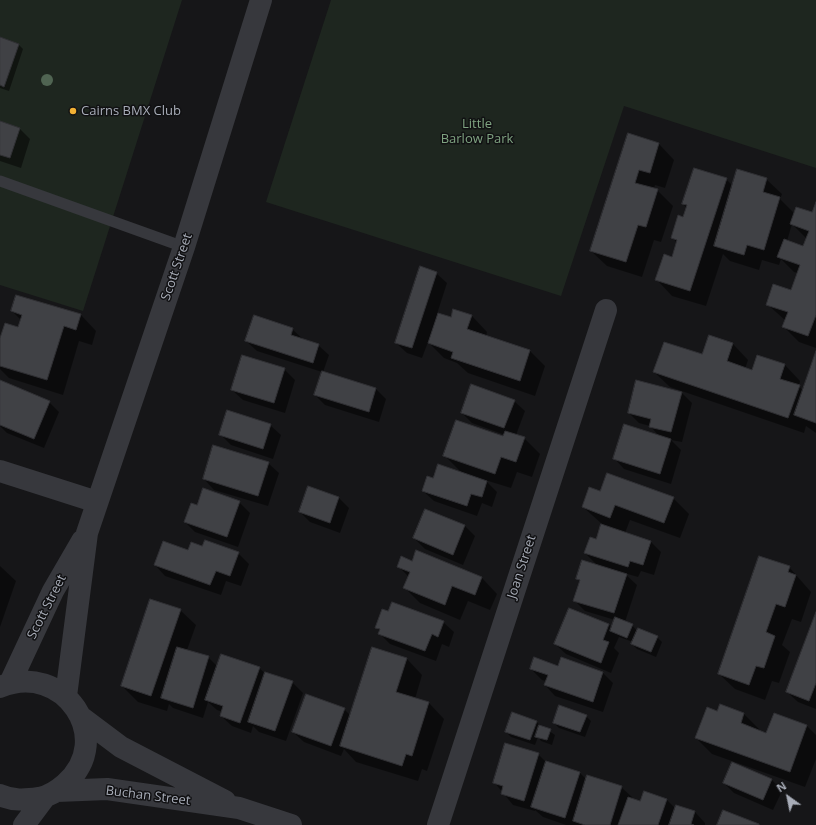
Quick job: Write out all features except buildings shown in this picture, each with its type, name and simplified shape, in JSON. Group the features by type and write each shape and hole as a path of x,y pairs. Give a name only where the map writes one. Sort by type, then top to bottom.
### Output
{"street":[{"name":"Scott Street","path":"66,696 88,533 97,502 184,247 261,0"},
{"name":"Joan Street","path":"438,825 606,310"},
{"path":"0,471 97,502"},
{"name":"Scott Street","path":"5,685 53,591 88,533"},
{"path":"5,685 22,681 40,682 55,688 66,696 78,710 85,735 83,756 72,778 51,794 24,825"},
{"name":"Buchan Street","path":"81,717 121,747 239,808 291,825"},
{"name":"Buchan Street","path":"0,795 24,800 51,794 107,789 239,808"}],"lane":[{"path":"0,181 184,247"}],"green space":[{"name":"Cairns BMX Club","path":"0,0 182,0 83,311 0,285"},
{"name":"Little Barlow Park","path":"331,0 816,0 816,168 624,106 561,296 266,202"}],"place":[{"name":"Cairns BMX Club","path":"73,111"}]}
